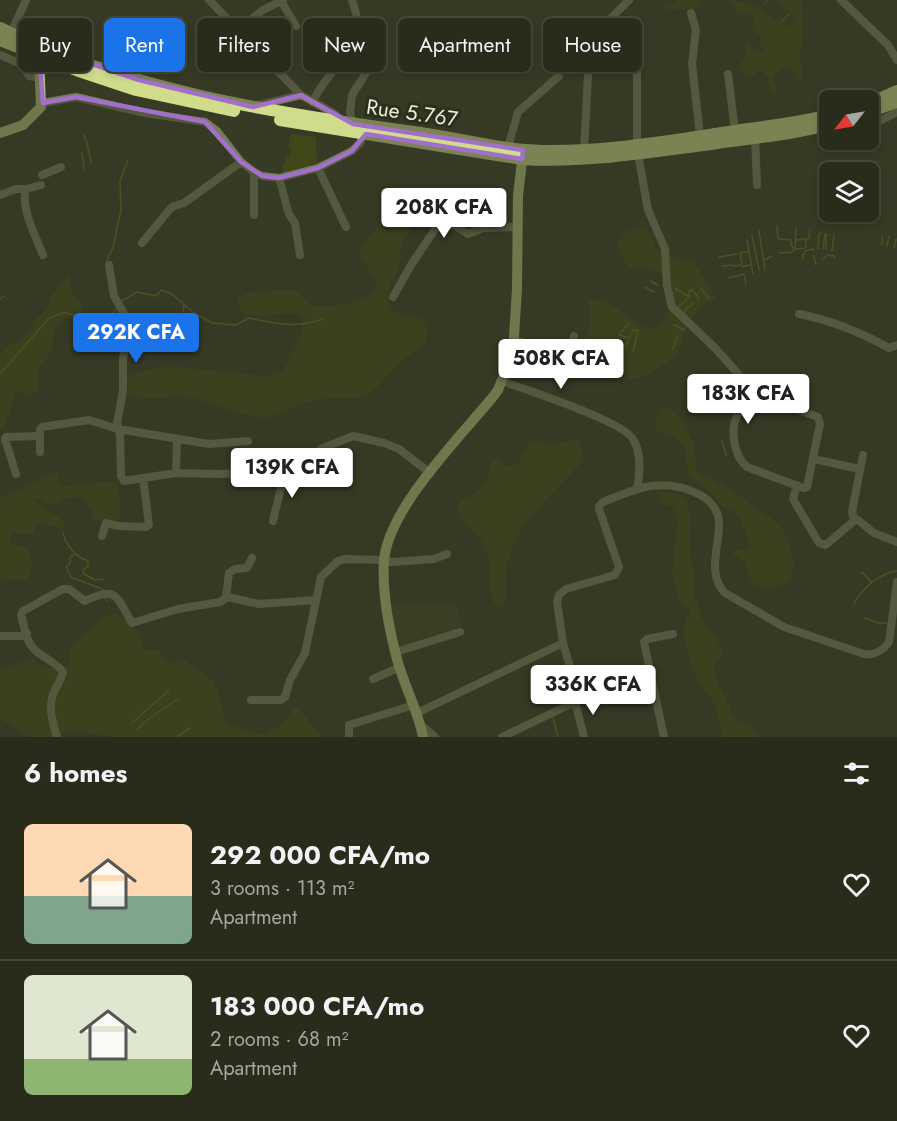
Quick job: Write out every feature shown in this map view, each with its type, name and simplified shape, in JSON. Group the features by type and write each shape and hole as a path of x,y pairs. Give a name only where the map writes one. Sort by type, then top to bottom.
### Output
{"highway":[{"path":"4,34 18,41"},
{"name":"Rue 5.767","path":"92,67 253,107 508,147 523,154 584,149 638,149 700,136 801,122 819,122"},
{"path":"91,72 136,90 258,116 362,134 574,159 638,149 801,131 819,125"},
{"path":"879,99 897,91"},
{"path":"879,108 897,102"}],"main road":[{"path":"0,133 23,125 41,107 41,72"},
{"path":"423,737 416,709 396,652 388,615 384,560 388,542 405,505 492,398 502,381 513,352 518,195 523,154"}],"street":[{"path":"4,34 26,0"},
{"path":"209,0 228,18"},
{"path":"253,18 283,0 296,26"},
{"path":"313,102 320,86 352,44 357,25 352,0"},
{"path":"629,0 604,25 610,40 617,43 623,55 636,66 638,149 648,210 665,249 667,286 672,307 715,348 758,395 818,417 820,424 809,485 803,488 747,467 739,457 734,437 737,414 758,395"},
{"path":"841,0 888,45 897,60"},
{"path":"691,13 696,30 692,64 700,136"},
{"path":"0,55 21,64 28,76 41,78"},
{"path":"279,72 301,95 347,122 352,95 367,72"},
{"path":"508,147 518,112 559,75 558,72"},
{"path":"728,74 735,131"},
{"path":"584,149 588,76"},
{"path":"253,107 301,95"},
{"path":"42,103 76,97 145,113 205,122 217,131 241,162 254,172 262,176 279,178 318,168 357,147 361,142 362,134"},
{"path":"879,121 897,112"},
{"path":"755,137 757,185"},
{"path":"142,243 174,206 184,203 241,162"},
{"path":"42,175 61,167"},
{"path":"318,168 346,227"},
{"path":"254,172 254,215"},
{"path":"279,178 289,214 295,223 300,255"},
{"path":"0,195 16,189 41,185"},
{"path":"26,189 24,194 28,217 43,255"},
{"path":"393,297 436,228 454,225 468,234 483,228 517,227"},
{"path":"109,265 116,300 126,317 123,391 117,423 120,435 122,479 127,481 176,473 220,474 285,471 323,448 354,436 399,449 430,473"},
{"path":"799,314 855,330 889,348 897,345"},
{"path":"514,340 559,352 571,346 574,336"},
{"path":"502,381 610,423 630,435 635,444 639,462 637,489"},
{"path":"40,452 40,430 44,426 89,420 118,429 212,444 248,441"},
{"path":"16,474 6,437 40,436"},
{"path":"176,473 177,439"},
{"path":"862,454 852,512 855,520 874,533 897,542"},
{"path":"814,459 858,469"},
{"path":"273,521 285,471"},
{"path":"102,536 106,523 119,526 146,527 149,525 143,478"},
{"path":"797,485 793,499 819,543 825,545 855,520"},
{"path":"584,737 571,670 563,643 557,602 560,594 579,584 615,575 619,571 599,506 603,502 637,489 658,486 696,493 709,502 716,511 719,522 715,574 719,585 725,592 790,629 864,654 874,654 886,647 889,642 897,582"},
{"path":"251,700 281,700 285,697 290,680 305,653 315,600 323,575 338,561 346,559 393,562 429,560 447,554"},
{"path":"57,737 50,713 53,694 62,681 63,672 56,663 31,646 21,615 23,611 65,588 84,601 94,595 108,592 114,594 132,623 178,609 220,602 226,597 229,573 235,569 247,568 252,558"},
{"path":"226,597 259,604 315,600"},
{"path":"396,652 460,632"},
{"path":"0,636 25,636 27,633"},
{"path":"664,737 644,642 647,639 673,633"},
{"path":"349,737 349,725 416,709 563,643"},
{"path":"373,679 400,667"},
{"path":"571,670 654,692"},
{"path":"502,737 576,702"},
{"path":"421,725 435,737"}],"highlighted area":[{"path":"42,47 139,80 253,107 301,95 353,124 523,150 522,159 366,134 352,151 318,168 279,178 262,176 241,162 205,122 76,97 43,103 39,56"}],"shaded area":[{"path":"679,0 702,0 695,10 664,9 665,5"},
{"path":"724,0 734,0 756,6 786,26 796,22 795,19 777,0 801,0 802,73 799,84 793,70 781,67 773,79 778,90 775,92 770,90 768,78 764,72 758,72 748,78 738,68 746,54 748,40 752,49 759,52 764,50 759,43 761,36 751,30 755,23 753,16 735,12 732,3"},
{"path":"291,134 316,137 317,162 322,162 322,166 281,175 286,158 290,155 291,149 288,147"},
{"path":"388,218 404,220 412,226 402,245 399,265 389,290 389,302 399,314 423,320 427,334 424,343 372,391 358,397 318,399 278,415 265,417 241,413 193,398 145,398 129,394 127,379 129,375 167,366 265,376 276,374 284,369 300,338 303,328 302,318 298,314 288,313 267,316 243,313 238,299 249,292 294,290 310,304 326,306 353,302 369,296 377,284 358,252 380,223"},
{"path":"646,228 657,249 677,258 694,261 716,299 701,306 688,324 676,357 644,377 628,379 587,359 583,350 591,322 588,300 606,301 644,327 651,328 664,322 668,316 671,300 665,278 656,271 628,268 617,246 627,230"},
{"path":"68,275 72,292 83,307 78,321 65,317 58,324 53,336 53,349 38,371 40,391 26,396 23,392 16,393 0,431 0,356 6,347 24,337 35,320 49,307 50,298"},
{"path":"661,407 670,409 681,419 694,445 698,473 738,494 782,529 790,546 794,566 791,578 784,584 767,588 753,583 746,562 733,554 734,549 747,550 750,546 740,519 719,504 706,487 688,475 687,457 683,445 674,437 657,431 654,426"},
{"path":"579,439 583,455 579,465 523,525 505,570 505,603 502,608 497,607 491,593 488,556 478,536 461,517 459,504 462,499 475,493 482,486 494,459 508,466 517,465 529,443 533,441 549,445"},
{"path":"58,472 60,486 116,483 119,491 121,520 92,520 92,512 81,497 66,498 52,505 35,499 34,501 66,525 63,529 37,522 34,534 12,533 9,542 28,548 33,565 28,580 0,578 0,498"},
{"path":"657,491 674,493 687,499 690,516 689,551 694,568 695,597 701,617 724,654 714,665 719,686 733,716 754,728 759,737 722,737 714,704 693,669 684,637 684,628 690,608 680,603 672,571 678,519 672,506 663,505"},
{"path":"457,603 462,631 399,649 390,604"},
{"path":"113,613 122,617 139,634 144,650 159,650 168,664 182,659 214,681 226,724 264,735 285,722 296,705 322,737 113,737 73,731 57,737 28,737 0,719 0,670 33,658 39,666 61,670 71,663 68,651"}],"waterway":[{"path":"764,4 768,0"},
{"path":"781,22 789,14"},
{"path":"84,135 91,164"},
{"path":"82,152 84,169"},
{"path":"108,263 121,210 120,181 128,160"},
{"path":"777,226 778,239 791,240 794,249"},
{"path":"795,249 796,229"},
{"path":"779,253 806,248 806,239 809,238 810,230"},
{"path":"759,231 765,270"},
{"path":"818,249 819,234 822,232"},
{"path":"823,249 825,234"},
{"path":"826,234 826,250"},
{"path":"832,251 834,234"},
{"path":"752,236 759,270"},
{"path":"882,236 882,245"},
{"path":"887,246 889,236"},
{"path":"796,240 806,239"},
{"path":"894,248 896,239"},
{"path":"747,240 753,274"},
{"path":"804,259 802,256 805,251 813,249 814,251"},
{"path":"733,266 742,265 740,253 748,252"},
{"path":"719,257 737,254"},
{"path":"823,259 828,255 835,258"},
{"path":"765,260 772,256"},
{"path":"814,256 816,265"},
{"path":"722,266 733,265"},
{"path":"742,267 750,265"},
{"path":"729,278 744,274 746,284"},
{"path":"650,281 658,285"},
{"path":"645,287 654,292"},
{"path":"675,288 689,297 689,291 693,290"},
{"path":"701,288 709,299"},
{"path":"122,301 137,292 156,296 162,290 172,294 194,313 212,323 236,325 249,318 276,323 304,324 322,319"},
{"path":"694,291 699,299"},
{"path":"0,299 4,296"},
{"path":"678,307 687,299"},
{"path":"684,313 693,304"},
{"path":"182,324 184,305"},
{"path":"0,374 48,319 67,313 97,322 109,318 118,307"},
{"path":"184,325 199,323 198,316"},
{"path":"629,323 619,335 629,338"},
{"path":"674,325 685,330"},
{"path":"625,348 633,330 638,330 633,351"},
{"path":"673,349 678,336"},
{"path":"722,441 726,455"},
{"path":"63,533 72,550 79,557 88,561 88,566 83,570 84,574 95,580 103,579"},
{"path":"74,555 70,557 70,563 66,567 71,577 102,589 104,592"},
{"path":"854,603 873,582 897,571"},
{"path":"862,572 872,583"},
{"path":"104,596 107,601"},
{"path":"865,618 878,623 887,623"},
{"path":"132,723 169,690"},
{"path":"137,729 178,699"},
{"path":"553,717 558,737"},
{"path":"176,737 190,728"}]}
